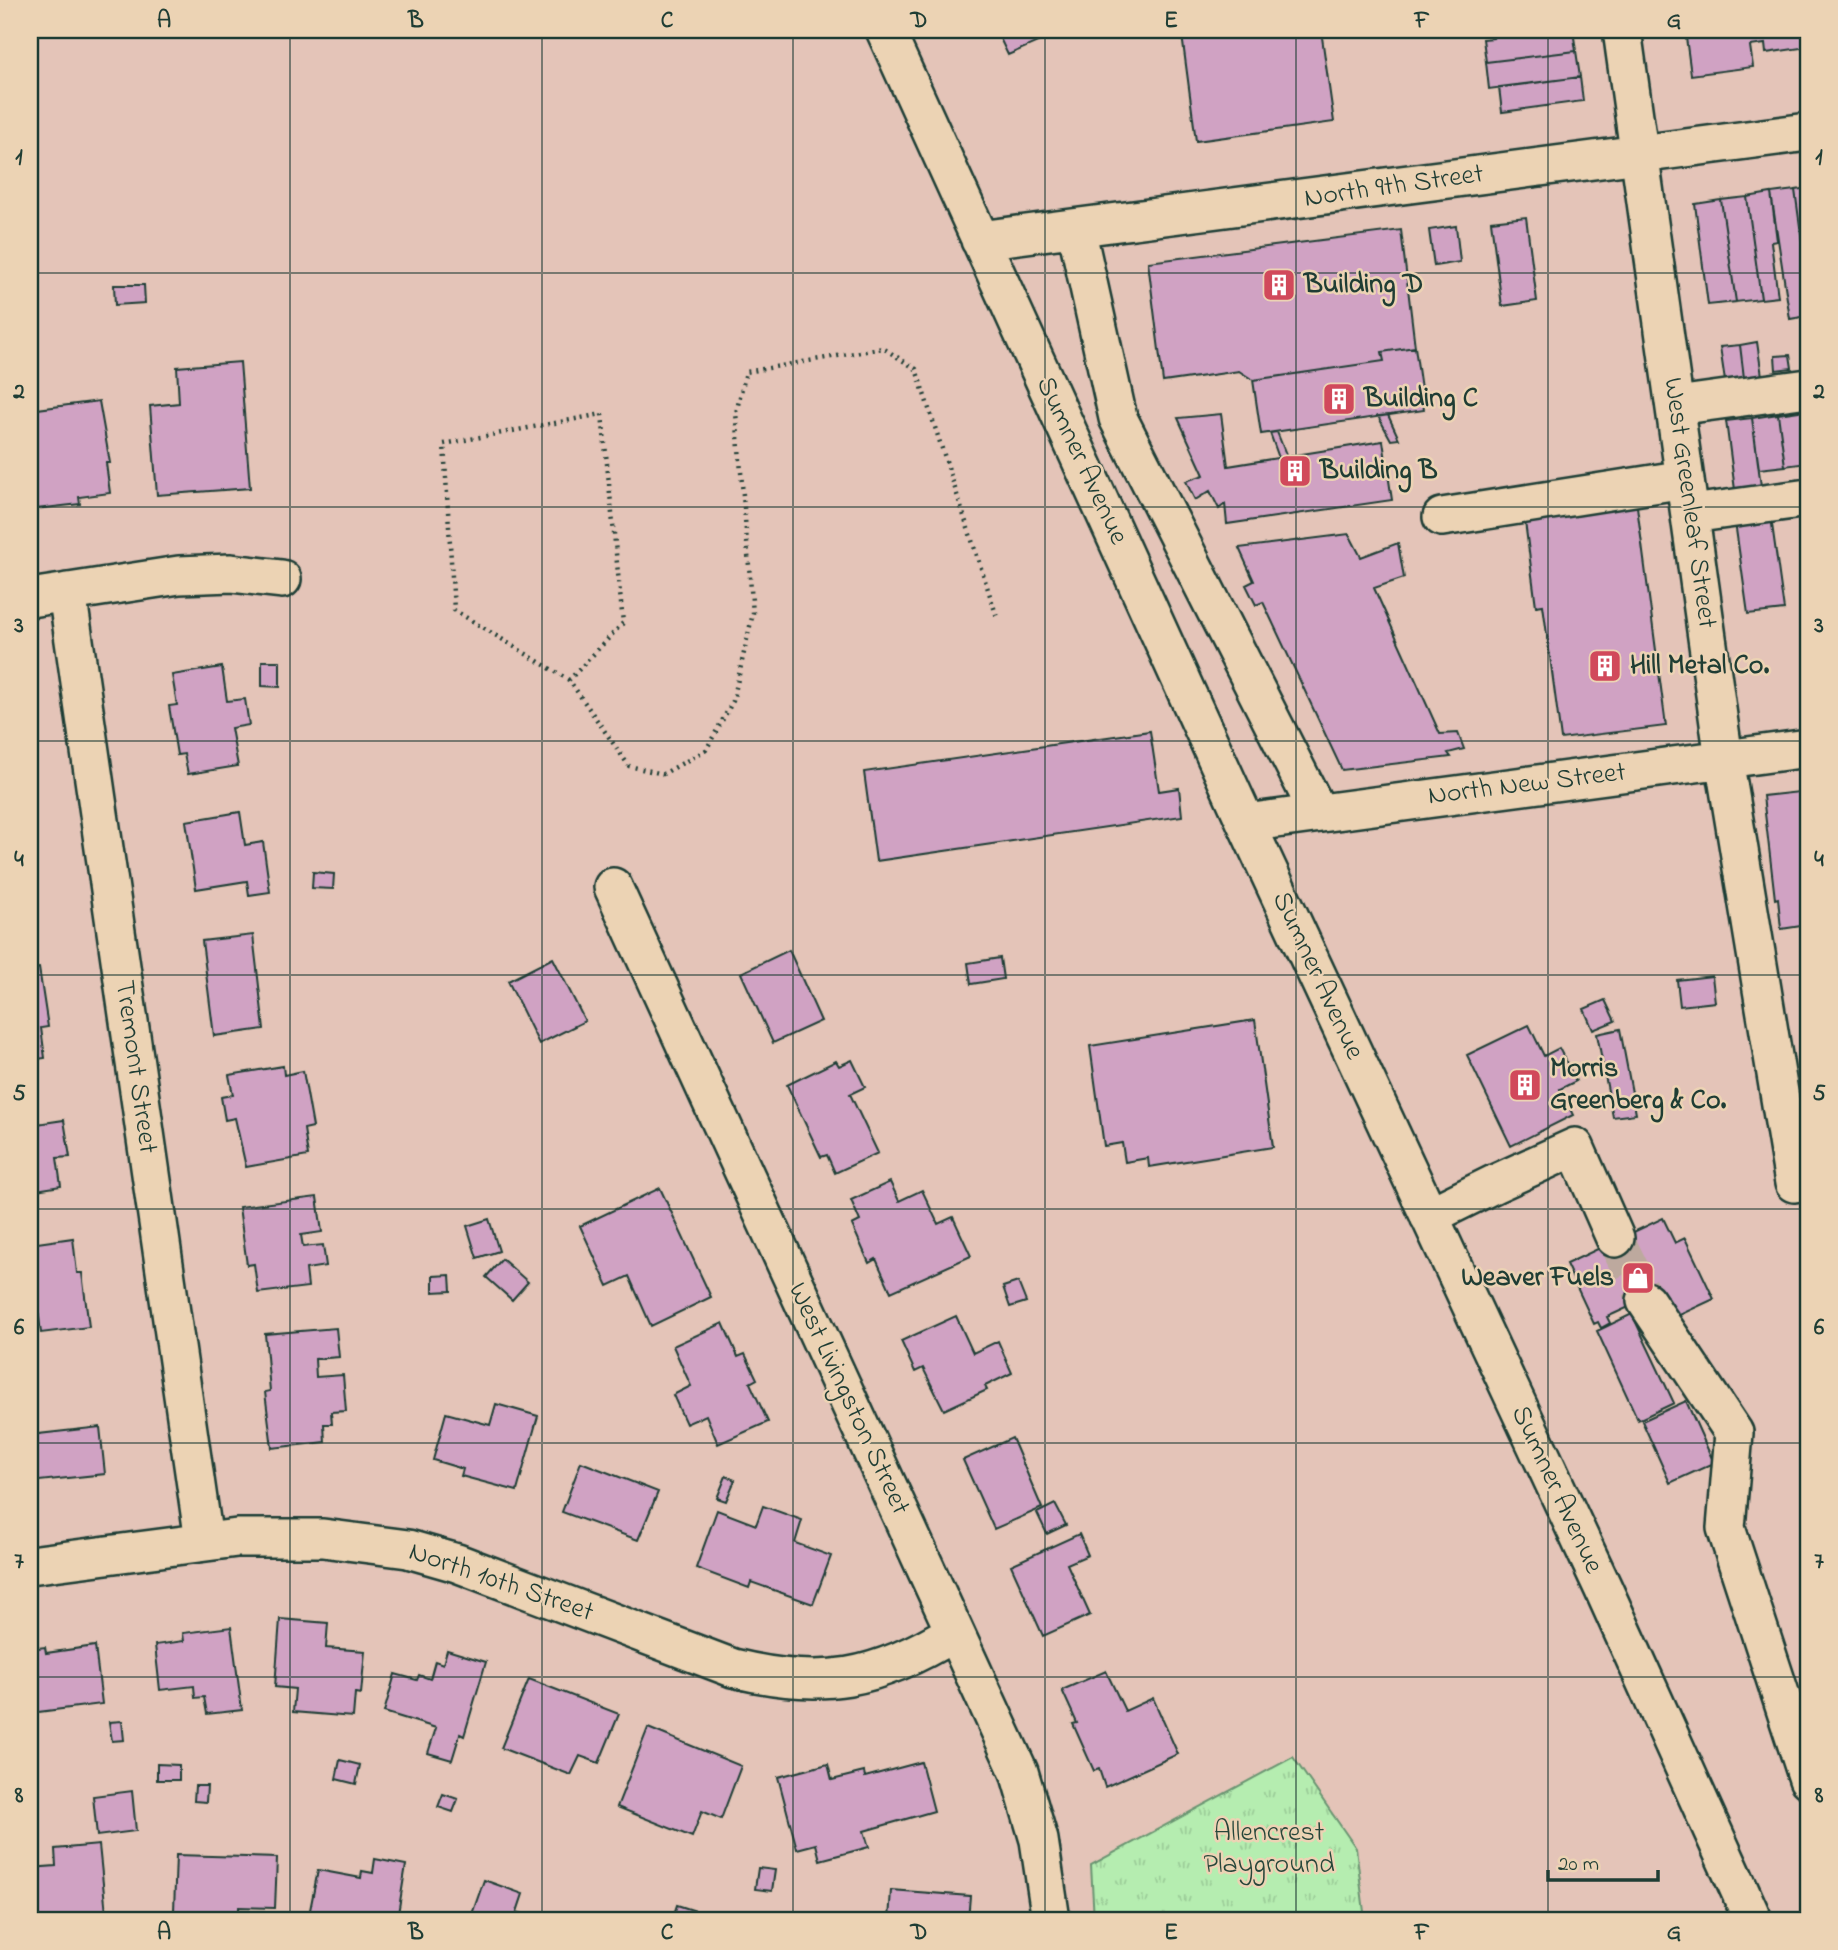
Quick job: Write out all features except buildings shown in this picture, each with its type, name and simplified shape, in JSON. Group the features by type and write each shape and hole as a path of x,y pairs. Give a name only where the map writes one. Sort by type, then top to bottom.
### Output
{"street":[{"name":"Sumner Avenue","path":"885,30 1246,823 1602,1588 1753,1920"},
{"name":"West Greenleaf Street","path":"1622,30 1724,759 1801,1182"},
{"name":"North 9th Street","path":"980,240 1808,132"},
{"path":"1076,228 1118,418 1318,812"},
{"path":"1676,406 1808,388"},
{"path":"1442,517 1688,497 1808,498"},
{"path":"30,597 179,575 231,573 282,579"},
{"name":"Tremont Street","path":"66,592 204,1541"},
{"name":"North New Street","path":"1246,823 1808,748"},
{"name":"West Livingston Street","path":"613,887 1019,1772 1040,1840 1051,1920"},
{"path":"1429,1216 1575,1147 1615,1238"},
{"path":"1646,1301 1734,1433 1726,1528 1808,1779"},
{"name":"North 10th Street","path":"30,1566 237,1538 323,1538 408,1549 457,1563 733,1668 773,1678 823,1680 873,1672 919,1654 954,1632"}],"path":[{"path":"569,680 623,623 602,414 444,444 454,610 569,680 629,766 663,774 706,750 733,701 752,613 736,413 746,372 883,348 916,369 997,617"}],"green space":[{"name":"Allencrest Playground","path":"1293,1757 1356,1848 1365,1920 1094,1920 1091,1865"}],"tunnel":[{"path":"1615,1238 1646,1301"}],"place":[{"name":"Building D","path":"1279,285"},
{"name":"Building C","path":"1339,399"},
{"name":"Building B","path":"1295,471"},
{"name":"Hill Metal Co.","path":"1605,666"},
{"name":"Morris Greenberg & Co.","path":"1525,1085"},
{"name":"Weaver Fuels","path":"1638,1278"}]}
